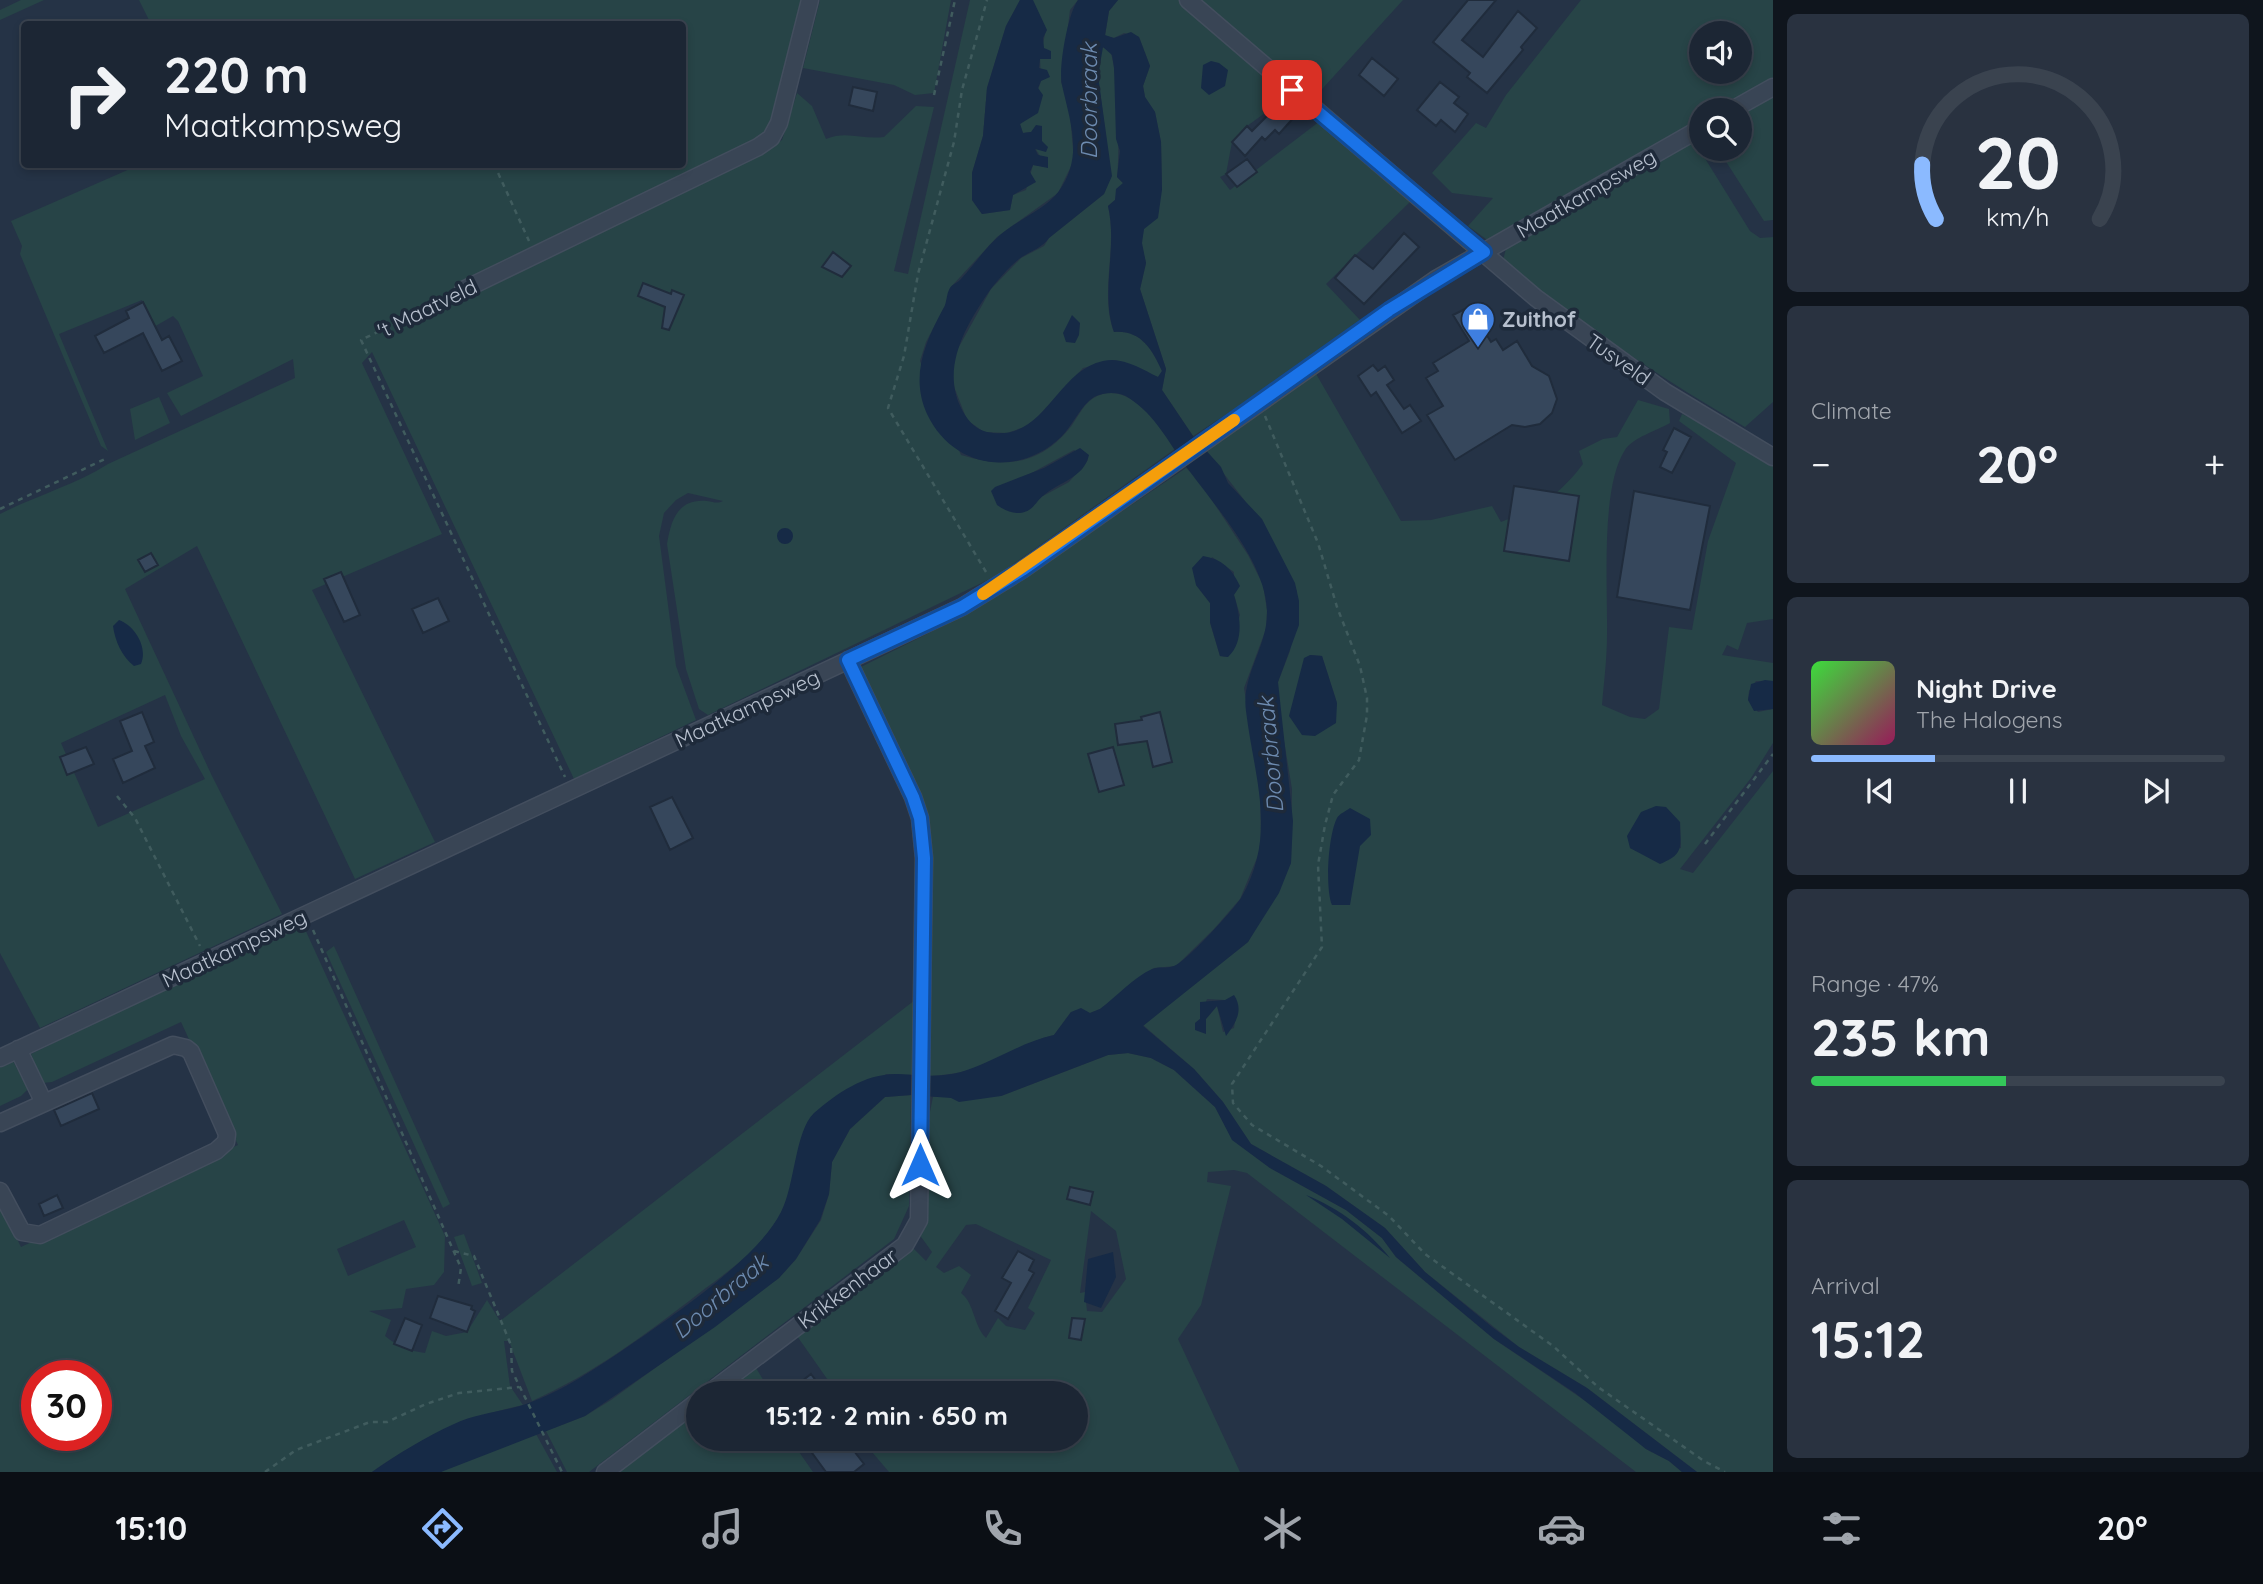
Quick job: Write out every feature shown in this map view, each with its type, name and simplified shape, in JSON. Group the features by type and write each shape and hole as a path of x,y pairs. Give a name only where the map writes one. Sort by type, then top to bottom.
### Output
{"street":[{"name":"'t Maatveld","path":"463,290 758,148 771,138 779,123 810,0"},
{"name":"Tusveld","path":"1188,0 1536,298 1590,340 1665,392 1773,457"},
{"path":"1752,98 1773,86"},
{"name":"Maatkampsweg","path":"0,1058 962,607 1169,466 1389,310 1484,252 1689,135"},
{"name":"Krikkenhaar","path":"725,1381 905,1245 919,1220 924,858 920,818 913,797 848,660"},
{"path":"0,1123 167,1046 180,1045 191,1052 228,1134 226,1142 216,1151 40,1234 22,1232 0,1191"},
{"path":"18,1049 44,1103"},
{"path":"605,1472 686,1410"}],"path":[{"path":"934,95 955,0"},
{"path":"987,0 962,90 954,142 918,274 904,356 888,408 995,587"},
{"path":"496,168 535,256"},
{"name":"'t Maatveld","path":"463,290 361,340 571,790"},
{"path":"1259,402 1318,543 1364,681 1367,715 1359,760 1333,795 1325,825 1318,865 1322,947 1232,1084 1233,1104 1252,1125 1321,1166 1374,1205 1426,1254 1553,1346 1598,1387 1703,1461 1725,1472"},
{"path":"0,509 107,458"},
{"path":"1705,844 1773,754"},
{"path":"117,796 135,818 207,960"},
{"path":"306,914 461,1268 458,1287"},
{"path":"454,1251 474,1256 511,1345 512,1371 562,1472"},
{"path":"265,1472 296,1450 370,1422 387,1422 459,1392 519,1387"}],"green space":[{"path":"21,0 44,0 0,20 0,10"},
{"path":"139,0 803,0 771,133 455,289 458,300 758,156 782,140 797,93 812,106 826,139 841,135 884,137 916,106 934,107 894,271 908,274 970,0 1020,0 1006,26 987,88 983,136 972,173 972,200 982,214 1010,210 1013,195 1026,190 1033,165 1047,167 1035,148 1031,132 1023,133 1020,124 1029,116 1041,81 1040,58 1046,29 1032,0 1078,0 1070,10 1061,82 1069,104 1074,160 1058,193 997,237 950,288 946,304 926,342 920,361 961,455 992,462 1020,461 1033,457 1057,441 1069,429 1088,402 1105,394 1130,398 1141,406 1161,427 1175,449 998,575 708,715 699,709 686,669 667,544 674,519 683,507 697,501 723,501 688,493 676,500 664,513 659,536 676,666 696,720 574,779 372,352 362,363 442,534 312,590 435,842 355,879 197,546 125,589 212,776 282,914 40,1028 0,953 0,514 295,378 293,359 181,416 167,393 203,376 178,321 173,316 152,328 142,300 59,334 108,451 101,446 20,254 22,246 11,221 132,168 686,168 686,21 150,21","holes":["1074,450 1088,460 1069,482 1043,496 1026,476","165,695 181,736 205,779 98,827 61,743"]},
{"path":"820,0 951,0 934,93 915,95 894,85 803,68"},
{"path":"1118,0 1180,0 1287,97 1247,126 1232,142 1226,174 1220,177 1230,190 1320,121 1413,199 1326,284 1360,320 1281,379 1193,436 1162,390 1166,369 1140,289 1146,263 1141,243 1144,229 1162,190 1161,142 1155,112 1145,97 1143,86 1150,66 1139,37 1124,33 1114,38 1105,36 1109,11"},
{"path":"1199,0 1403,0 1314,98 1277,70"},
{"path":"1581,0 1773,0 1773,79 1741,98 1689,98 1689,129 1547,213 1549,204 1490,242 1468,226 1493,198 1452,193 1432,173 1476,123 1486,128 1506,95"},
{"path":"1102,47 1110,51 1113,61 1118,113 1117,177 1123,183 1115,200 1108,206 1111,222 1108,286 1110,317 1114,332 1131,334 1144,342 1162,371 1158,377 1115,360 1083,368 1030,425 1007,433 984,432 967,420 951,379 955,354 991,289 1021,258 1044,246 1049,238 1104,194 1111,176 1098,76"},
{"path":"1773,92 1773,220 1764,221 1726,161 1752,161 1752,105"},
{"path":"1689,141 1689,161 1707,161 1750,231 1760,238 1773,237 1773,402 1745,427 1682,389 1560,305 1503,260 1506,249 1512,243"},
{"path":"1315,372 1401,521 1431,520 1492,506 1501,522 1537,506 1565,485 1583,464 1579,451 1603,439 1617,437 1638,400 1669,409 1670,423 1639,438 1625,450 1617,467 1609,513 1607,644 1602,705 1630,717 1645,719 1659,709 1669,627 1692,630 1708,541 1736,463 1679,421 1682,414 1740,443 1773,464 1773,619 1747,623 1738,650 1727,645 1722,655 1773,663 1773,681 1756,681 1749,691 1748,700 1758,712 1773,709 1773,743 1751,778 1680,869 1693,873 1773,771 1773,1472 1697,1472 1587,1388 1519,1347 1425,1272 1385,1228 1326,1186 1251,1144 1223,1102 1194,1069 1143,1025 1248,942 1291,863 1292,789 1278,704 1278,682 1290,651 1297,591 1245,501 1207,452 1263,405","holes":["1310,655 1322,656 1337,703","1680,822 1681,848 1643,854 1630,848","1207,999 1225,1000 1237,1007 1234,1028 1223,1032 1217,1006 1206,1019 1195,1023 1200,1019"]},
{"path":"159,397 170,423 135,440 130,409"},
{"path":"1186,468 1198,479 1248,555 1263,585 1267,610 1266,629 1244,688 1260,787 1261,848 1240,899 1176,966 1154,968 1100,1009 1090,1013 1071,1012 1054,1035 974,1069 929,1076 929,868 925,807 861,667 953,621 1016,583","holes":["1212,557 1234,572 1234,595 1240,615 1228,657 1220,656 1210,623 1210,603 1196,585"]},
{"path":"297,923 304,927 445,1236 444,1272 434,1285 406,1289 402,1308 369,1311 391,1320 385,1336 390,1340 404,1348 425,1353 432,1331 446,1336 467,1332 487,1300 500,1321 915,1000 912,1075 886,1074 799,1147 785,1205 764,1238 744,1258 618,1353 576,1379 532,1401 509,1341 504,1341 510,1386 523,1405 481,1416 444,1430 372,1472 0,1472 0,1204 21,1247 238,1145 181,1022 52,1082 42,1083 31,1054","holes":["404,1220 416,1247 348,1276 337,1249"]},
{"path":"334,946 450,1204 443,1208 326,952"},
{"path":"1128,1053 1151,1058 1174,1070 1215,1107 1233,1140 1270,1168 1346,1210 1382,1238 1396,1257 1494,1339 1606,1415 1646,1449 1669,1461 1682,1472 1636,1472 1247,1173 1234,1170 1208,1172 1207,1182 1231,1186 1201,1305 1178,1339 1240,1472 889,1472 871,1451 1088,1451 1088,1381 829,1381 797,1336 911,1246 926,1261 932,1252 919,1234 926,1131 933,1097 1001,1096 1108,1055","holes":["1091,1211 1116,1231 1126,1279 1102,1312 1087,1311 1085,1292 1080,1293","976,1224 1051,1260 1028,1308 1035,1313 1025,1330 1006,1326 998,1318 986,1338 969,1303 961,1293 971,1275 959,1266 944,1273 936,1267 966,1225"]},
{"path":"13,1061 28,1089 21,1096 0,1106 0,1066"},
{"path":"911,1095 909,1206 894,1239 708,1381 686,1381 686,1398 589,1472 567,1472 546,1431 585,1416 611,1400 779,1278 796,1259 821,1220 829,1194 832,1162 850,1129 885,1097"},
{"path":"464,1234 482,1283 472,1286 454,1237"},
{"path":"756,1368 764,1381 738,1381"},
{"path":"686,1420 686,1451 798,1451 813,1472 619,1472"},
{"path":"536,1434 557,1472 441,1472 452,1465"}],"water":[{"path":"1020,0 1033,0 1047,30 1043,38 1044,48 1051,51 1051,59 1040,59 1039,68 1047,70 1050,77 1041,81 1038,88 1043,95 1038,113 1020,124 1023,133 1031,132 1036,125 1042,126 1042,141 1048,147 1046,152 1035,149 1038,155 1048,157 1048,168 1033,165 1030,172 1036,182 1013,195 1010,210 982,214 972,200 972,173 983,136 987,88 1006,26"},
{"name":"Doorbraak","path":"1078,0 1118,0 1109,11 1105,35 1114,38 1131,32 1139,37 1150,66 1143,86 1145,97 1155,112 1161,142 1162,190 1158,218 1144,229 1142,243 1146,263 1140,289 1166,369 1162,390 1193,436 1221,467 1228,483 1262,519 1295,583 1299,601 1299,625 1278,682 1293,821 1291,863 1279,893 1248,942 1143,1026 1194,1069 1223,1102 1251,1144 1326,1186 1385,1228 1425,1272 1492,1327 1519,1347 1587,1388 1697,1472 1682,1472 1669,1461 1646,1449 1575,1393 1494,1339 1396,1257 1382,1238 1346,1210 1270,1168 1232,1140 1215,1107 1174,1070 1151,1058 1128,1053 1108,1055 1001,1096 959,1102 951,1098 911,1095 885,1097 850,1129 832,1162 829,1194 820,1220 796,1259 779,1278 715,1327 585,1416 441,1472 372,1472 412,1446 454,1424 479,1415 520,1406 560,1389 623,1350 710,1287 753,1249 781,1212 803,1132 814,1113 832,1098 875,1077 898,1074 938,1076 961,1072 1030,1042 1054,1035 1071,1012 1081,1008 1090,1013 1100,1009 1145,973 1180,962 1209,935 1241,898 1259,851 1260,806 1246,698 1247,685 1263,637 1267,611 1258,573 1236,534 1154,421 1138,405 1121,394 1094,397 1061,437 1044,450 1007,462 988,462 953,447 938,432 922,400 922,360 950,288 989,245 1053,197 1067,178 1073,139 1061,66 1067,28","holes":["1103,47 1112,55 1116,139 1120,151 1117,177 1123,183 1116,189 1115,200 1108,206 1111,222 1110,317 1114,332 1131,334 1144,342 1162,371 1158,377 1125,362 1103,361 1072,378 1036,418 1023,428 1007,433 982,431 965,416 956,393 954,377 959,347 981,303 1008,270 1104,194 1112,176 1098,76"]},
{"path":"1211,61 1228,70 1225,86 1209,95 1201,88 1203,65"},
{"path":"1072,315 1080,323 1075,343 1066,342 1063,333"},
{"path":"1080,448 1089,455 1082,469 1050,490 1030,509 1014,513 997,505 991,491 995,487 1044,468"},
{"path":"785,528 791,530 791,542 785,544 779,542 777,536 779,530"},
{"path":"1203,556 1226,566 1240,586 1234,595 1239,636 1228,657 1220,656 1210,622 1210,603 1196,585 1192,568"},
{"path":"119,620 130,627 139,638 143,651 141,664 134,666 120,648 113,626"},
{"path":"1310,655 1322,656 1337,703 1336,723 1315,736 1302,735 1289,716 1304,658"},
{"path":"1773,681 1773,709 1754,711 1748,700 1751,684"},
{"path":"1656,806 1666,807 1680,822 1679,849 1674,857 1660,864 1630,848 1627,836 1641,812"},
{"path":"1350,808 1370,819 1371,835 1360,846 1350,905 1332,905 1328,875 1331,837 1337,818"},
{"path":"1234,995 1238,1011 1236,1021 1226,1036 1217,1006 1206,1019 1206,1034 1195,1030 1195,1023 1200,1019 1200,1002 1225,1000"},
{"path":"1306,1195 1330,1206 1352,1221 1390,1258 1342,1219"},
{"path":"1113,1252 1116,1277 1101,1308 1084,1302 1088,1259"}],"building":[{"path":"1468,0 1496,0 1462,40 1483,57 1518,11 1537,28 1521,47 1523,50 1487,93 1467,77 1470,73 1433,42"},
{"path":"1372,58 1398,79 1384,96 1359,75"},
{"path":"1440,82 1459,97 1454,103 1468,114 1455,132 1441,120 1436,126 1417,110"},
{"path":"853,87 877,92 873,111 849,105"},
{"path":"1281,102 1296,115 1279,134 1275,130 1265,140 1262,137 1245,156 1232,142 1247,126 1252,131"},
{"path":"1247,159 1257,172 1237,187 1226,174"},
{"path":"1404,233 1419,247 1364,304 1335,278 1355,255 1373,269"},
{"path":"833,252 851,266 842,277 822,267"},
{"path":"643,283 671,294 672,290 684,295 669,330 662,328 665,307 638,296"},
{"path":"143,302 162,340 169,336 182,361 162,371 143,333 104,353 95,336 129,318 126,311"},
{"path":"1483,303 1487,310 1478,321 1491,342 1496,339 1503,350 1517,341 1532,366 1549,376 1557,399 1552,413 1540,424 1525,427 1512,425 1455,460 1427,415 1443,406 1426,378 1438,371 1433,363 1469,341 1453,315"},
{"path":"1373,365 1378,371 1385,366 1394,380 1387,385 1404,409 1410,405 1421,421 1402,433 1376,392 1371,396 1358,376"},
{"path":"1674,428 1691,437 1672,473 1660,467 1667,452 1663,450"},
{"path":"1514,486 1579,496 1569,561 1504,551"},
{"path":"1634,491 1710,506 1690,610 1617,597"},
{"path":"151,553 158,565 145,572 138,560"},
{"path":"341,572 360,615 344,622 324,579"},
{"path":"438,598 449,621 423,633 412,609"},
{"path":"142,712 154,742 145,746 155,768 123,783 113,759 132,751 120,721"},
{"path":"1160,712 1172,762 1153,767 1147,741 1118,745 1115,724 1142,720 1141,717"},
{"path":"86,747 94,764 67,775 60,757"},
{"path":"1113,747 1124,785 1099,792 1088,754"},
{"path":"672,797 693,838 670,850 650,807"},
{"path":"92,1093 99,1109 61,1126 54,1110"},
{"path":"1070,1187 1093,1192 1090,1205 1067,1199"},
{"path":"57,1195 63,1208 44,1216 39,1204"},
{"path":"1018,1251 1034,1260 1029,1270 1034,1273 1008,1319 995,1311 1011,1283 1002,1278"},
{"path":"438,1296 472,1306 471,1309 475,1311 467,1332 430,1318"},
{"path":"405,1318 422,1325 412,1351 394,1344"},
{"path":"1072,1318 1085,1319 1081,1340 1069,1338"},
{"path":"811,1374 816,1381 802,1381"},
{"path":"811,1451 854,1451 864,1464 854,1472 826,1472"}],"slow traffic":[{"path":"983,594 1022,570 1234,420"}],"place":[{"name":"Zuithof","path":"1478,349"}],"route":[{"path":"920,1165 924,858 920,818 913,797 848,660 962,607 1022,570 1389,310 1484,252 1292,90"}]}
